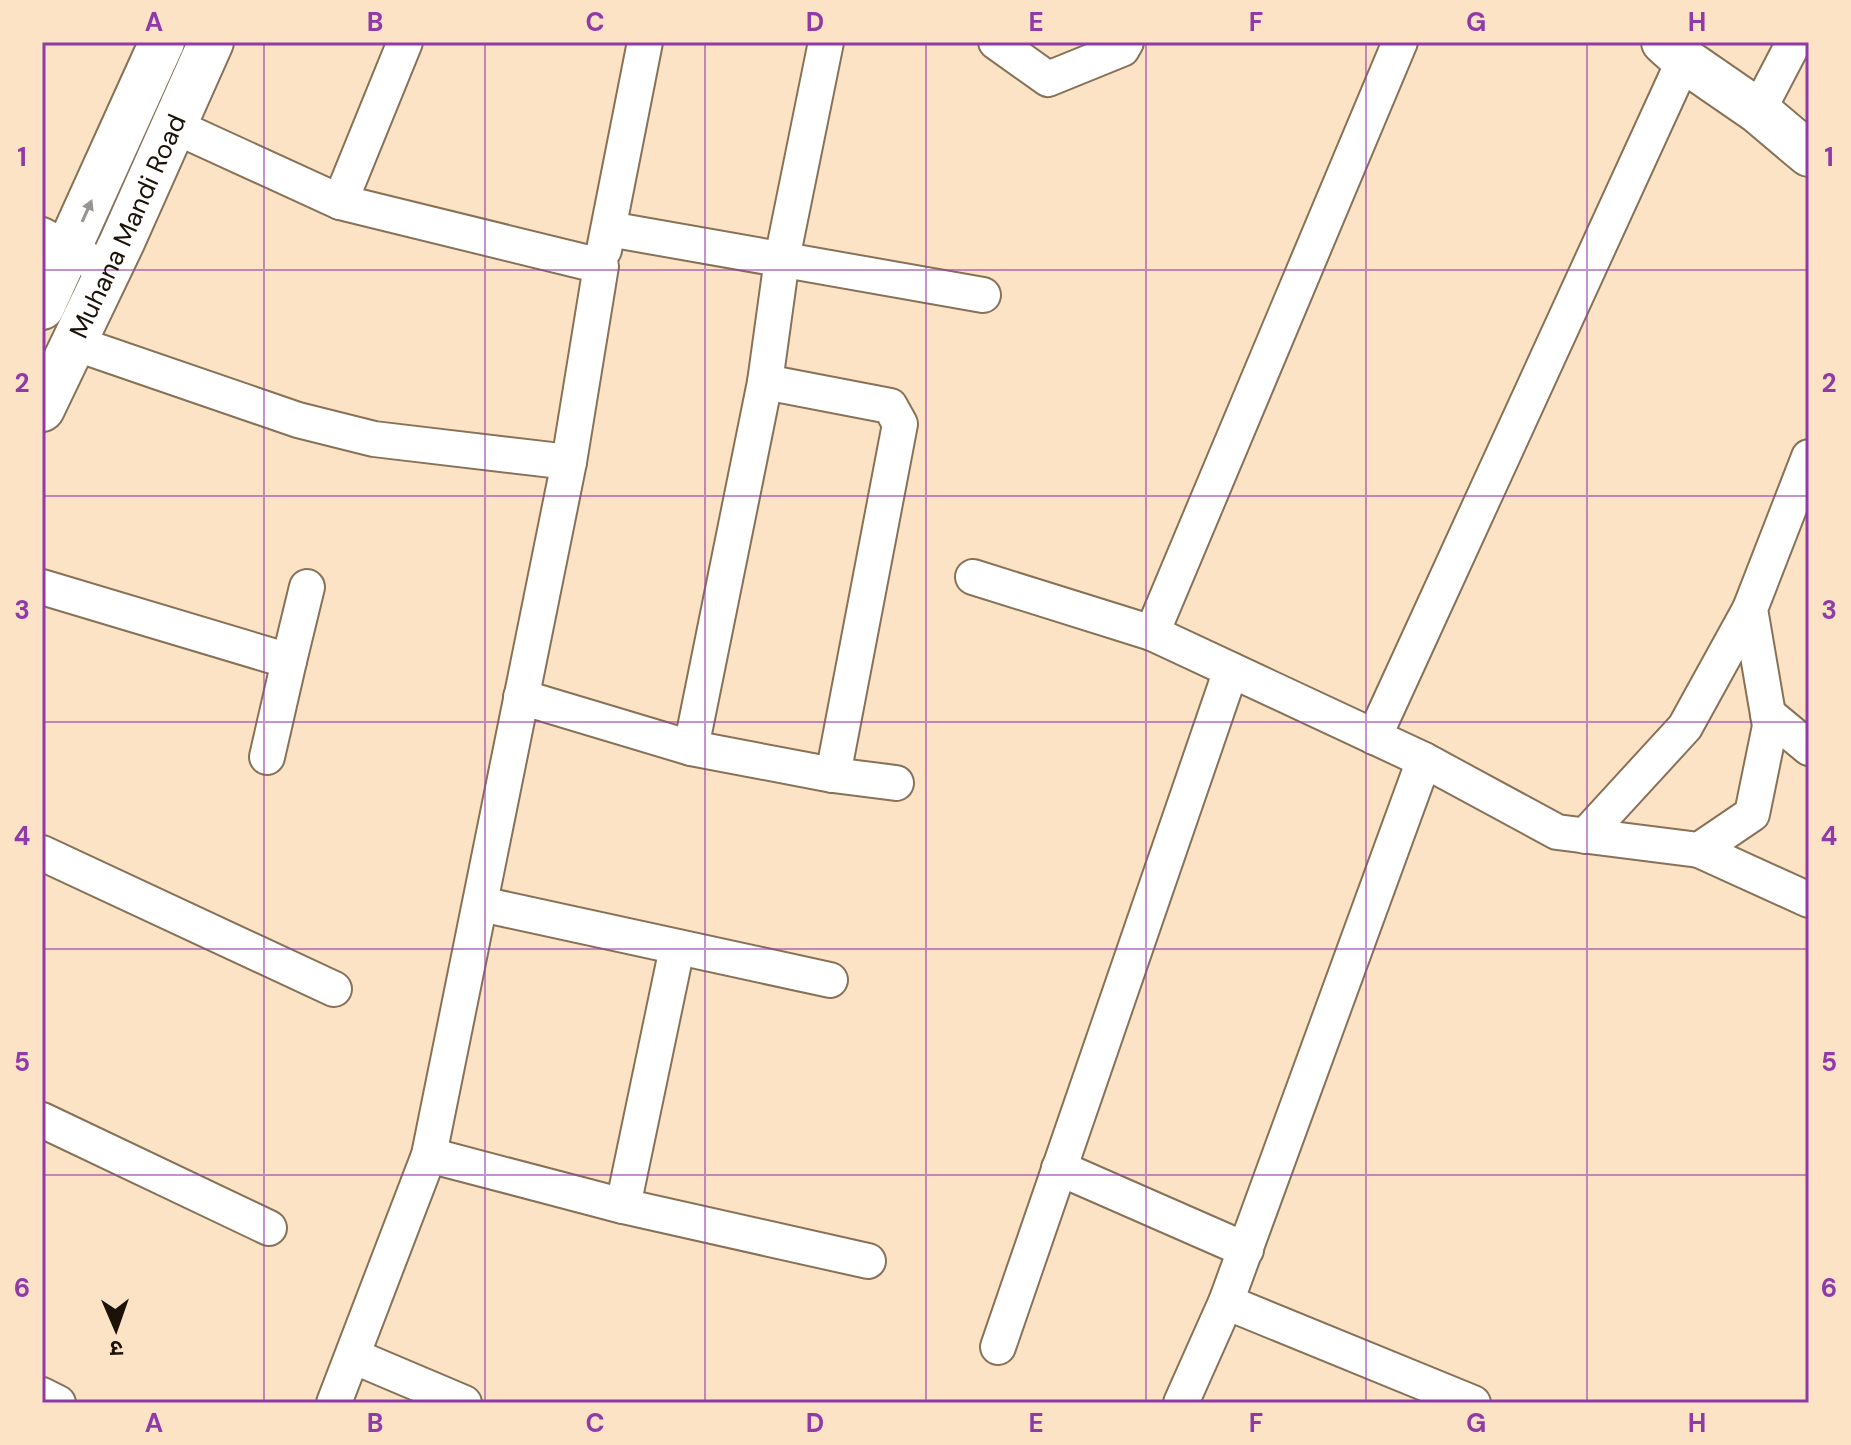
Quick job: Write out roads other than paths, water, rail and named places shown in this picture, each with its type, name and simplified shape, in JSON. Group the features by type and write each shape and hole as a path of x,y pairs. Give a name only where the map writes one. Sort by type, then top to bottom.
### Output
{"main road":[{"path":"42,307 56,243 162,42"},
{"name":"Muhana Mandi Road","path":"42,409 109,271 211,42"},
{"path":"1674,51 1758,111 1809,154"}],"street":[{"path":"340,202 405,42"},
{"path":"334,1403 429,1155 569,462 601,266 645,42"},
{"path":"691,748 765,382 782,259 826,42"},
{"path":"996,42 1048,79 1122,49 1126,42"},
{"path":"1152,633 1400,42"},
{"path":"1758,111 1794,42"},
{"path":"1374,737 1674,51"},
{"path":"174,126 340,202 601,266"},
{"path":"609,229 983,295"},
{"path":"56,243 109,271"},
{"path":"74,343 298,420 374,439 569,462"},
{"path":"765,382 890,406 900,424 833,775"},
{"path":"1585,836 1685,727 1750,609 1809,457"},
{"path":"973,577 1152,633 1424,760 1557,832 1699,850 1809,900"},
{"path":"42,587 289,661"},
{"path":"267,757 307,587"},
{"path":"1699,850 1752,814 1770,726 1750,609"},
{"path":"998,1347 1231,670"},
{"path":"521,697 691,748 833,775 896,783"},
{"path":"1768,714 1809,748"},
{"path":"1181,1403 1246,1250 1424,760"},
{"path":"42,853 334,989"},
{"path":"481,904 830,980"},
{"path":"623,1206 677,948"},
{"path":"42,1120 269,1228"},
{"path":"429,1155 623,1206 868,1261"},
{"path":"1059,1168 1246,1250"},
{"path":"1226,1302 1397,1390 1473,1403"},
{"path":"353,1356 464,1403"},
{"path":"42,1395 58,1403"}]}
